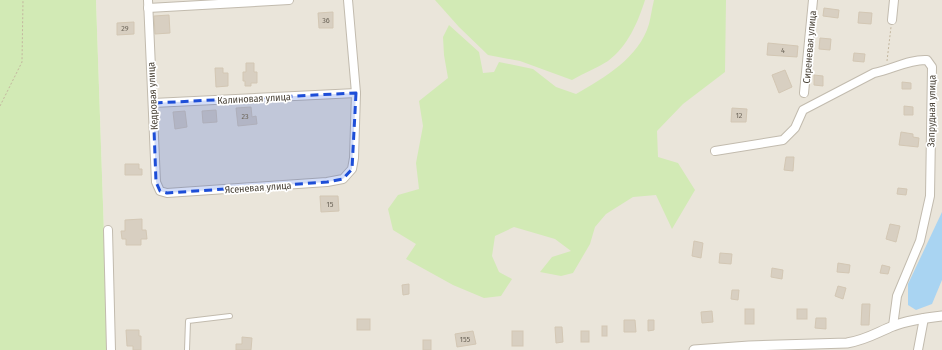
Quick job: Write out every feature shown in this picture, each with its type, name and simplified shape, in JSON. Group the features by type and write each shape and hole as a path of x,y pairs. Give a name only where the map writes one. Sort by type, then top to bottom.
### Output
{"street":[{"path":"148,4 289,0"},
{"path":"348,0 356,93"},
{"name":"Сиреневая улица","path":"804,93 813,0"},
{"path":"892,20 894,0"},
{"name":"Кедровая улица","path":"148,4 156,182 160,191"},
{"name":"Запрудная улица","path":"715,151 782,140 795,128 803,110 874,73 886,71 918,59 927,60 932,67 930,196 920,241 897,296 893,326"},
{"name":"Калиновая улица","path":"153,103 356,93"},
{"name":"Ясеневая улица","path":"160,191 167,193 327,182 343,179 352,169 354,158 356,93"},
{"path":"108,230 112,350"},
{"path":"694,350 749,346 847,343 869,337 893,326 924,318 942,316"},
{"path":"918,350 924,318"}],"lane":[{"path":"187,350 188,321 230,316"}],"path":[{"path":"0,106 22,62 23,0"},
{"path":"886,71 892,20"}],"highlighted area":[{"path":"356,93 352,169 343,179 327,182 167,193 160,191 156,182 153,103"}],"shaded area":[{"path":"96,0 942,0 942,350 108,350"}],"green space":[{"path":"0,0 96,0 108,350 0,350"},
{"path":"435,0 645,0 639,17 627,41 615,55 608,61 572,80 520,61 488,55 459,27"},
{"path":"654,0 726,0 725,72 683,104 657,131 658,157 678,163 695,190 672,229 656,195 633,197 606,214 595,227 590,244 573,273 561,276 540,272 552,257 571,251 555,239 514,227 495,236 492,256 499,272 512,279 501,296 484,298 453,285 406,259 416,244 393,230 388,209 398,195 419,189 416,163 423,126 419,101 448,78 443,37 449,25 479,52 483,73 494,72 499,62 533,69 556,87 576,94 609,74 629,57 644,36 649,24"}],"water":[{"path":"942,212 942,280 932,304 916,310 908,305 908,284"}],"building":[{"path":"824,8 839,10 838,18 823,16"},
{"path":"333,12 333,28 319,28 318,13"},
{"path":"859,12 872,13 871,24 858,23"},
{"path":"169,15 170,33 155,34 154,16"},
{"path":"134,22 134,34 117,35 117,23"},
{"path":"820,38 831,39 830,50 819,49"},
{"path":"768,43 798,46 797,57 767,55"},
{"path":"854,53 865,54 864,62 853,61"},
{"path":"246,63 254,63 254,72 257,72 257,83 251,83 251,86 245,86 245,81 243,81 243,72 246,72"},
{"path":"215,68 223,68 223,73 228,73 228,86 216,87"},
{"path":"785,70 792,87 779,93 772,75"},
{"path":"814,75 823,76 823,86 814,85"},
{"path":"902,82 911,83 911,89 902,89"},
{"path":"904,106 913,107 913,115 904,115"},
{"path":"251,107 252,117 256,116 257,124 238,126 236,108"},
{"path":"732,108 747,109 746,122 731,122"},
{"path":"216,110 217,122 203,123 202,111"},
{"path":"185,111 187,127 175,129 173,112"},
{"path":"901,132 913,134 913,137 919,138 918,147 899,145"},
{"path":"786,157 794,157 793,171 784,170"},
{"path":"125,164 139,164 139,169 142,169 142,175 125,175"},
{"path":"898,188 907,189 906,195 897,194"},
{"path":"320,196 338,196 339,211 321,212"},
{"path":"142,219 142,230 146,230 147,239 141,239 141,245 126,245 126,239 122,239 121,231 125,231 125,220"},
{"path":"890,224 900,226 896,242 886,239"},
{"path":"694,241 703,243 701,258 692,256"},
{"path":"720,253 732,254 731,264 719,263"},
{"path":"838,263 850,265 849,273 837,272"},
{"path":"882,265 890,267 888,274 880,273"},
{"path":"772,268 783,270 782,279 771,277"},
{"path":"409,284 409,294 403,295 402,285"},
{"path":"838,286 846,288 843,299 835,296"},
{"path":"732,290 739,290 738,300 731,299"},
{"path":"862,304 870,304 869,325 861,325"},
{"path":"745,309 754,309 754,324 745,324"},
{"path":"797,309 807,309 807,319 797,319"},
{"path":"712,311 713,322 702,323 701,312"},
{"path":"816,318 826,318 826,329 815,328"},
{"path":"357,319 370,319 370,330 357,330"},
{"path":"624,320 635,320 636,332 624,332"},
{"path":"648,320 654,320 654,330 648,331"},
{"path":"602,326 607,326 607,336 602,336"},
{"path":"555,327 562,327 563,342 556,343"},
{"path":"126,330 139,330 139,336 141,336 141,350 133,350 133,346 127,346"},
{"path":"473,331 476,344 457,347 455,334"},
{"path":"512,331 523,331 523,346 512,346"},
{"path":"581,331 589,331 589,342 581,342"},
{"path":"242,337 252,338 251,350 236,350 236,344 242,344"},
{"path":"423,340 431,340 431,350 423,350"}]}
